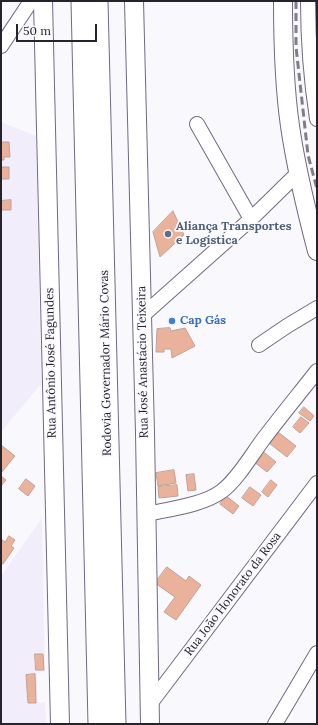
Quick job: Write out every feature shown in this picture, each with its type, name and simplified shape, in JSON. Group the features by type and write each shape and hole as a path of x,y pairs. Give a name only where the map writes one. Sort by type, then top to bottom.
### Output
{"highway":[{"name":"Rodovia Governador Mário Covas","path":"82,1 99,724"},
{"name":"Rodovia Governador Mário Covas","path":"97,1 115,724"}],"main road":[{"name":"Rua Antônio José Fagundes","path":"43,1 60,724"},
{"path":"282,1 283,46 291,131 298,173 317,250"},
{"name":"Rua José Anastácio Teixeira","path":"137,3 150,724"}],"street":[{"path":"1,46 31,1"},
{"path":"309,2 317,119"},
{"path":"197,124 251,219"},
{"path":"142,316 251,219 298,173"},
{"path":"259,345 317,308"},
{"path":"146,514 184,506 212,497 222,491 232,481 317,371"},
{"name":"Rua João Honorato da Rosa","path":"150,704 317,483"},
{"path":"274,724 317,653"}],"shaded area":[{"path":"1,122 36,136 41,384 1,432"},
{"path":"42,518 45,672 37,673 38,703 45,702 46,724 1,724 1,576"}],"building":[{"path":"1,142 9,142 10,157 4,157 4,160 1,160"},
{"path":"1,167 9,167 9,179 1,179"},
{"path":"11,200 11,210 1,210 1,201"},
{"name":"Aliança Transportes e Logística","path":"173,211 184,235 160,257 153,232"},
{"path":"170,328 171,331 185,328 195,346 172,358 171,349 164,349 164,352 156,352 157,329"},
{"path":"304,407 314,416 310,421 299,413"},
{"path":"301,417 309,423 300,433 293,427"},
{"path":"278,432 296,446 287,457 269,443"},
{"path":"1,445 15,456 1,473"},
{"path":"261,450 276,462 267,472 253,461"},
{"path":"174,470 176,483 158,486 156,473"},
{"path":"194,474 196,490 188,491 186,475"},
{"path":"1,476 6,480 1,486"},
{"path":"26,479 35,486 28,496 19,489"},
{"path":"271,480 277,485 268,497 262,492"},
{"path":"177,485 178,496 159,498 158,487"},
{"path":"250,487 261,495 253,506 242,498"},
{"path":"226,496 239,506 233,514 220,504"},
{"path":"9,536 15,540 11,546 14,548 3,564 1,563 1,539 5,542"},
{"path":"167,567 186,581 189,576 201,585 176,620 164,612 175,597 155,583"},
{"path":"35,654 43,654 44,670 36,670"},
{"path":"35,674 36,703 28,703 26,675"}],"railway":[{"path":"296,1 296,47 308,155 317,189"}],"place":[{"name":"Aliança Transportes e Logística","path":"168,234"},
{"name":"Cap Gás","path":"172,321"}]}
